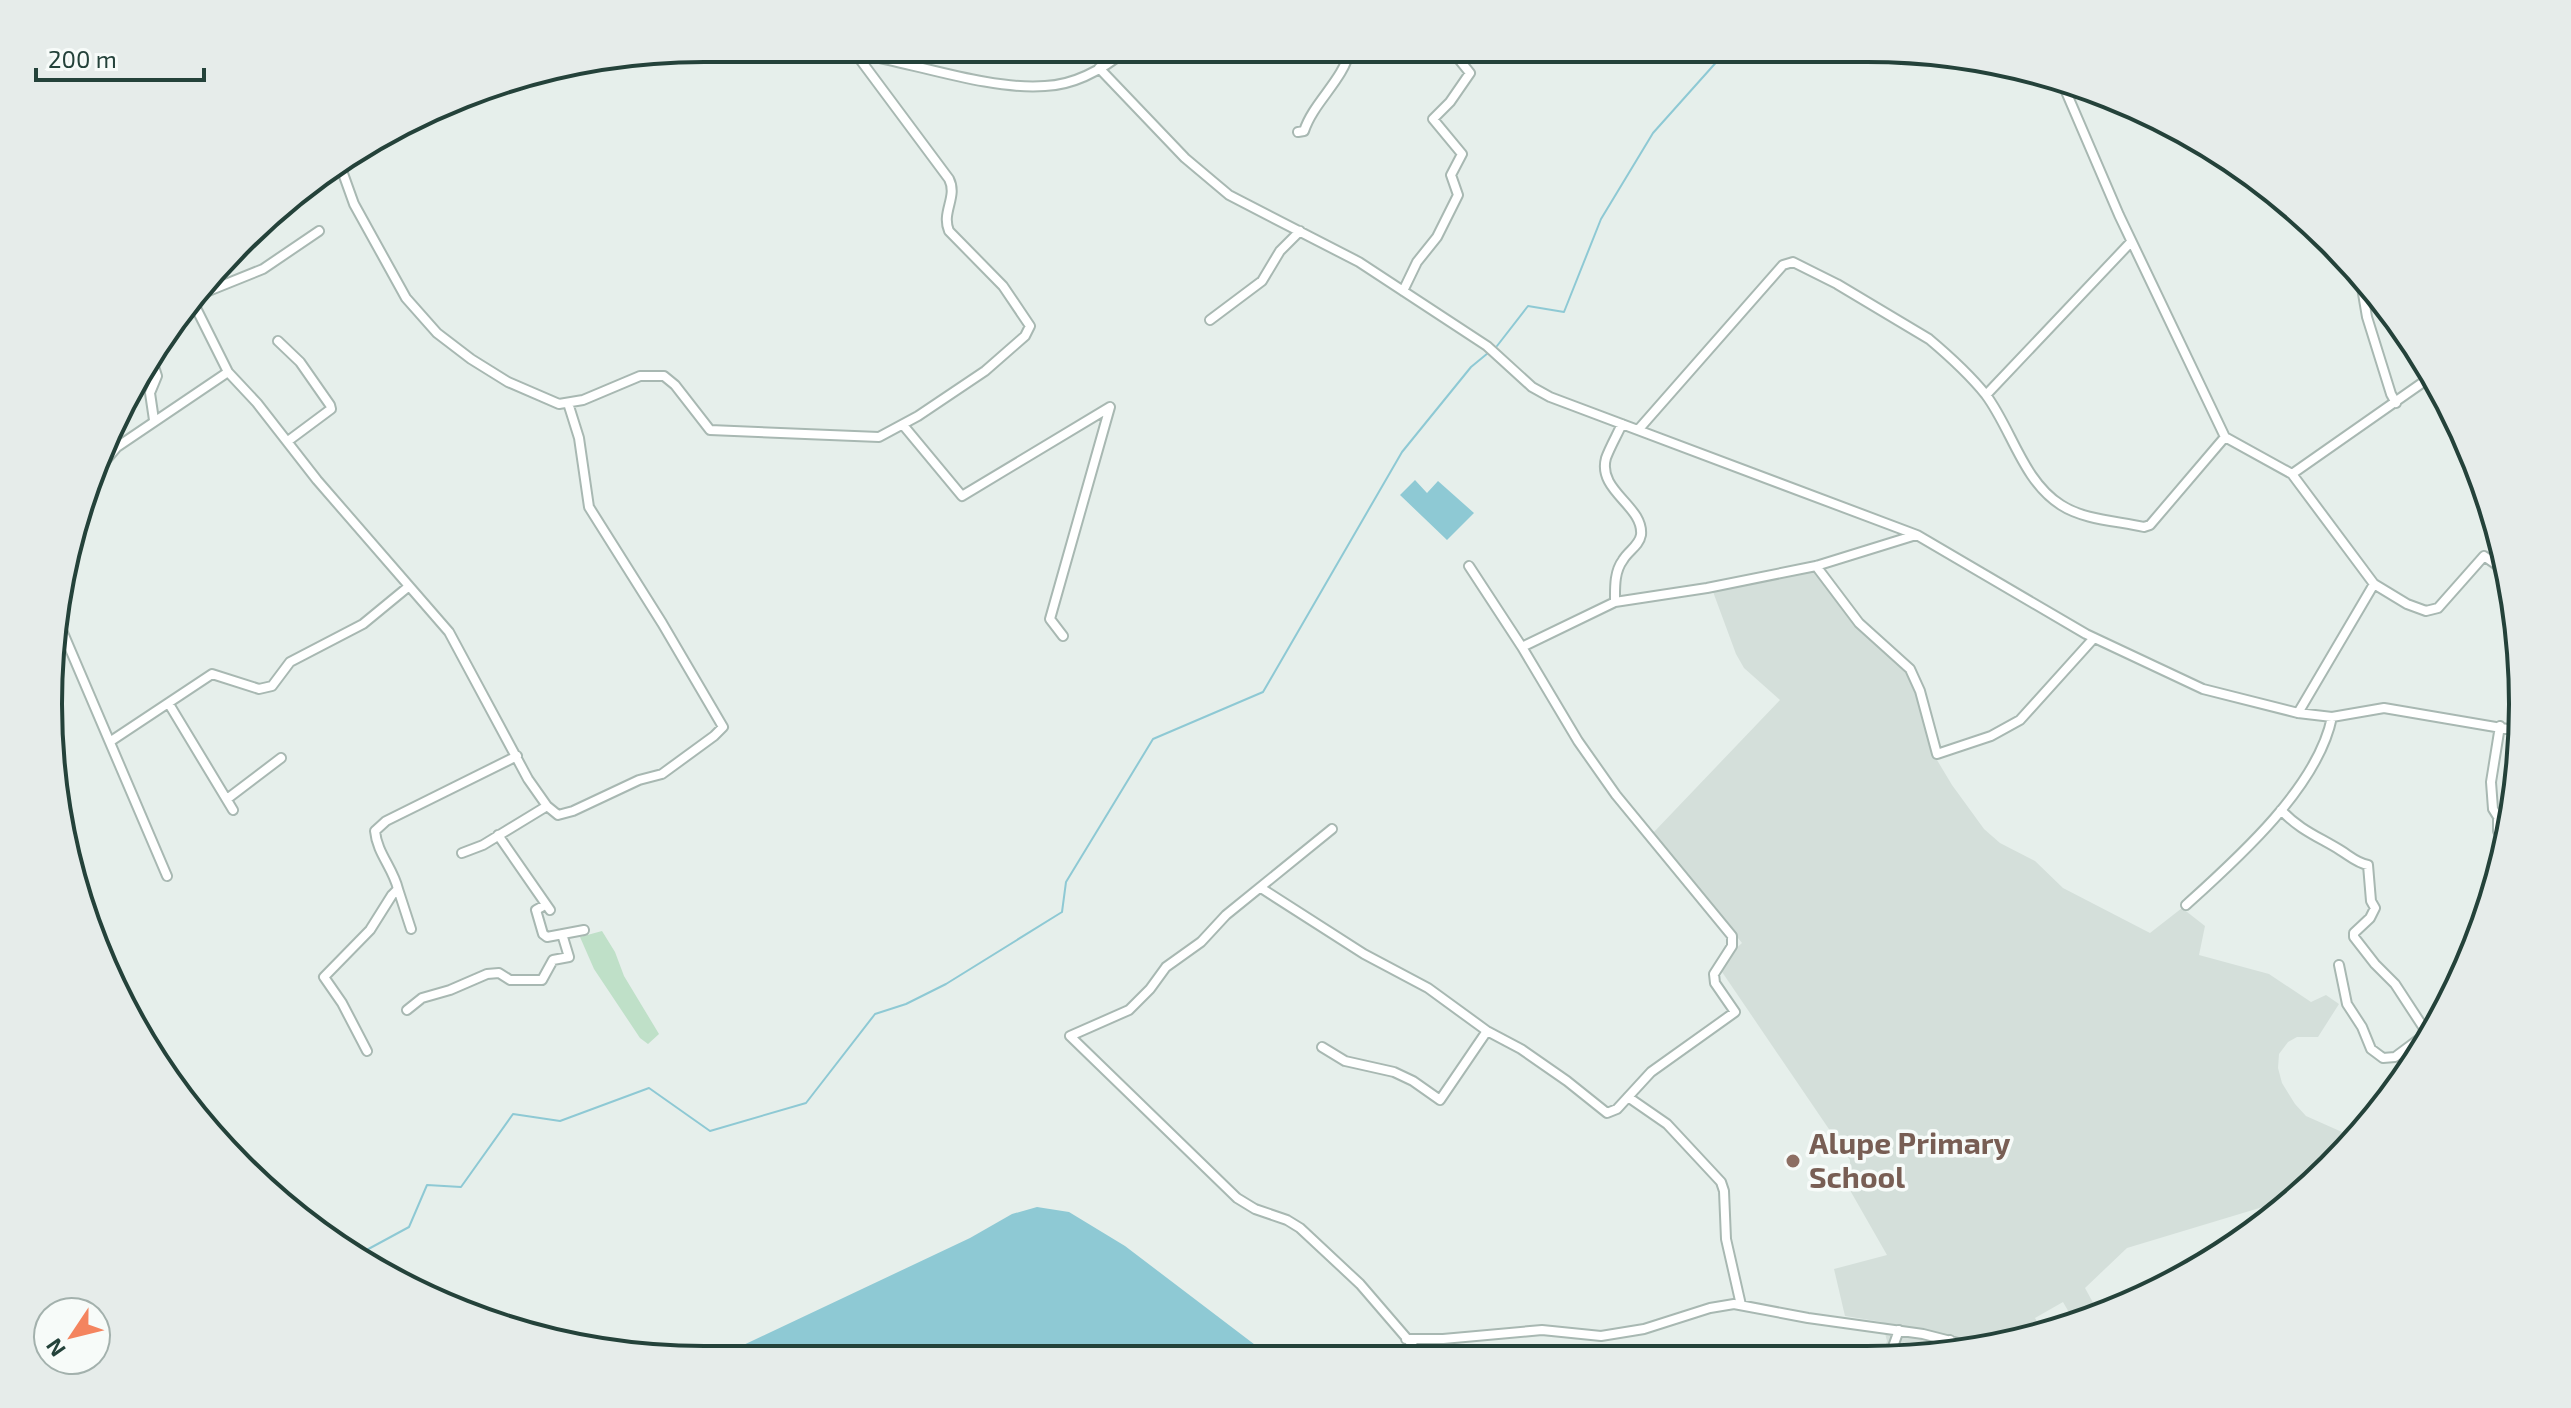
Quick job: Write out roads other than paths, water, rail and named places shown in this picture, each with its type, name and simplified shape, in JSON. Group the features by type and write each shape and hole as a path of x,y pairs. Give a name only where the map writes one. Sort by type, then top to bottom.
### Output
{"street":[{"path":"343,173 354,204 399,288 429,325 482,367 508,382 553,402 568,403 640,376 655,374 664,376 675,385 710,430 871,438 886,435 985,371 1025,336 1030,326 1003,286 949,231 946,213 953,191 949,179 862,62"},
{"path":"895,62 979,79 1035,86 1076,80 1108,62"},
{"path":"1298,132 1304,131 1308,120 1347,62"},
{"path":"1403,291 1417,262 1437,237 1458,195 1451,175 1462,154 1433,119 1450,102 1470,73 1461,62"},
{"path":"1099,68 1185,158 1221,188 1359,262 1487,346 1532,387 1550,397 1917,535 2094,638 2203,689 2298,713 2332,717 2384,708 2508,728"},
{"path":"2067,94 2131,242 2225,437 2292,474 2374,584 2407,604 2433,611 2479,559 2484,556 2493,561"},
{"path":"215,288 263,269 319,231"},
{"path":"1210,320 1230,308 1262,281 1280,251 1300,231"},
{"path":"1986,395 2131,242"},
{"path":"1638,430 1788,263 1793,262 1837,284 1929,339 1986,395 2024,461 2050,497 2064,507 2144,527 2156,521 2183,484 2225,437"},
{"path":"2364,298 2367,317 2396,403"},
{"path":"197,310 228,372 449,632 528,779 547,806 558,815 565,815 625,786 662,774 723,727 589,507 579,438 568,403"},
{"path":"278,341 300,362 331,409 288,441"},
{"path":"154,420 150,393 157,376 155,371"},
{"path":"115,450 228,372"},
{"path":"2292,474 2423,383"},
{"path":"903,425 962,496 1110,407 1050,619 1063,636"},
{"path":"1615,602 1617,574 1623,559 1640,540 1641,532 1638,522 1613,488 1605,469 1606,459 1622,424"},
{"path":"1522,647 1615,602 1707,588 1816,566 1917,535"},
{"path":"1261,888 1364,954 1428,988 1487,1031 1546,1065 1603,1111 1612,1113 1651,1072 1735,1012 1715,983 1714,974 1733,941 1727,930 1616,795 1578,741 1469,566"},
{"path":"1816,566 1859,623 1910,669 1920,691 1937,754 1991,736 2020,720 2094,638"},
{"path":"2298,713 2374,584"},
{"path":"111,741 212,674 259,689 272,686 290,662 363,624 408,587"},
{"path":"65,639 167,876"},
{"path":"169,704 233,810"},
{"path":"2186,905 2257,839 2281,810 2310,766 2329,730 2332,717"},
{"path":"2498,823 2493,809 2491,782 2500,726"},
{"path":"411,929 396,880 376,844 375,831 386,821 517,756"},
{"path":"227,799 281,758"},
{"path":"462,853 483,845 547,806"},
{"path":"2281,810 2298,827 2360,864 2368,865 2371,901 2375,908 2354,937 2395,984 2422,1026"},
{"path":"1332,829 1226,915 1201,942 1166,967 1129,1010 1070,1036 1237,1198 1255,1209 1287,1220 1306,1233 1360,1284 1413,1346"},
{"path":"498,835 547,907 536,910 543,934 547,937 584,930"},
{"path":"367,1051 342,1003 324,977 370,930 398,889"},
{"path":"407,1010 422,998 487,974 499,973 510,980 542,980 553,960 569,957 562,934"},
{"path":"2339,965 2347,1004 2362,1027 2371,1049 2387,1059 2410,1047"},
{"path":"1322,1047 1345,1061 1394,1072 1440,1100 1487,1031"},
{"path":"1628,1097 1667,1124 1721,1182 1726,1239 1741,1305"},
{"path":"1406,1339 1443,1339 1542,1330 1601,1336 1655,1326 1721,1305 1741,1305 1950,1340"},
{"path":"1893,1345 1899,1330"}],"water":[{"path":"1415,480 1427,493 1438,481 1474,513 1447,540 1400,495"},
{"path":"1037,1207 1069,1212 1125,1246 1257,1346 741,1346 970,1238 1012,1214"}],"waterway":[{"path":"1497,346 1528,306 1564,312 1601,219 1653,133 1716,62"},
{"path":"367,1250 409,1227 427,1185 461,1187 513,1114 560,1121 649,1088 710,1131 806,1103 875,1014 906,1004 946,984 1062,912 1066,882 1153,739 1263,692 1402,452 1471,367 1488,353"}],"place":[{"name":"Alupe Primary School","path":"1793,1161"}]}
